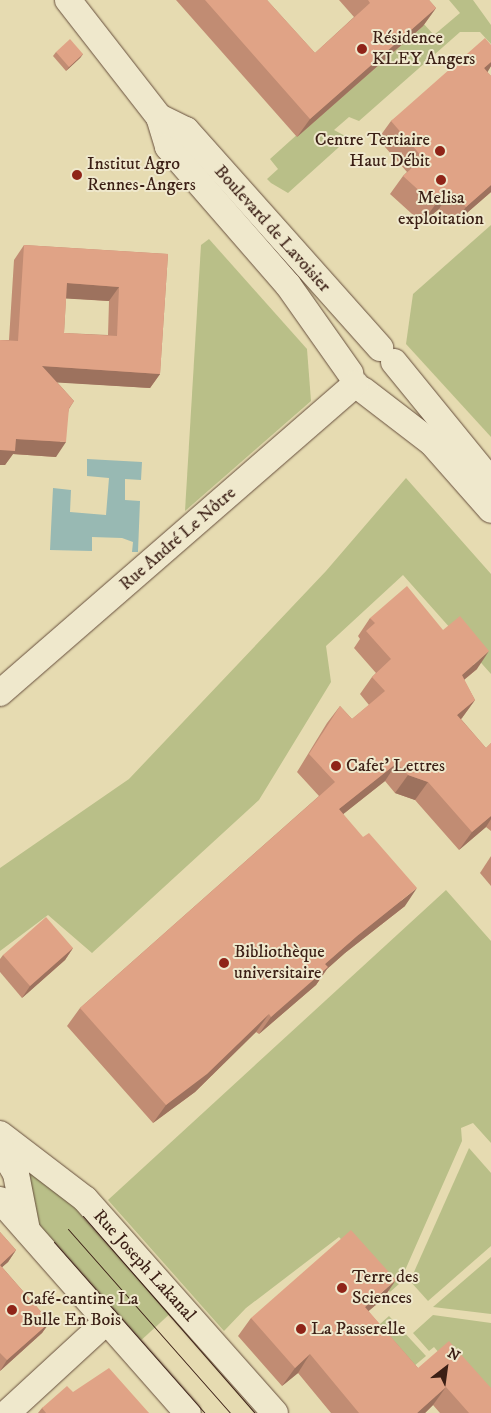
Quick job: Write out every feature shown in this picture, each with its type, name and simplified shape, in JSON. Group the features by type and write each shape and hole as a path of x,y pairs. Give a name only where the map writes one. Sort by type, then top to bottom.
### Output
{"street":[{"name":"Boulevard de Lavoisier","path":"68,0 159,117 168,147 288,285 356,382 432,443 491,510"},
{"name":"Boulevard de Lavoisier","path":"159,117 186,130 387,355 491,481"},
{"path":"358,352 387,355 389,385 377,392 356,382 358,352"},
{"name":"Rue André Le Nôtre","path":"0,692 356,382"},
{"name":"Rue Joseph Lakanal","path":"0,1134 85,1199 275,1413"},
{"path":"0,1147 16,1174 28,1230"},
{"path":"0,1200 188,1413"},
{"path":"7,1413 106,1322"}],"green space":[{"path":"449,0 473,0 491,25 491,44 480,32 460,32 359,121 349,117 334,130 349,138 288,193 271,183 267,179 278,169 270,159 422,22 434,35 460,13"},
{"path":"491,225 491,437 406,344 413,294"},
{"path":"209,239 307,349 311,401 185,511 201,245"},
{"path":"406,478 491,574 491,674 403,575 326,646 331,682 259,800 92,953 48,915 0,951 0,868 129,779 326,571"},
{"path":"446,890 491,941 491,1143 473,1123 461,1128 462,1141 399,1284 390,1292 339,1237 246,1308 224,1331 108,1200"},
{"path":"469,1148 491,1173 491,1246 428,1301 410,1281"},
{"path":"18,1160 48,1178 173,1311 137,1344 38,1225"},
{"path":"491,1257 491,1314 433,1307"},
{"path":"433,1315 491,1323 491,1413 434,1347 429,1351 413,1333"},
{"path":"389,1316 426,1356 407,1372 371,1332"}],"water":[{"path":"87,459 142,462 141,480 125,479 125,500 140,501 138,552 132,552 133,542 122,538 92,537 92,551 50,550 53,488 71,490 70,512 106,515 109,478 87,476"}],"building":[{"name":"Résidence KLEY Angers","path":"205,0 267,0 315,53 370,3 368,0 429,0 436,8 310,119"},
{"name":"Centre Tertiaire Haut Débit","path":"485,38 491,45 491,62 484,68 491,76 491,185 466,207 451,190 435,205 403,176 423,158 391,121"},
{"path":"70,39 83,54 69,67 56,52"},
{"path":"24,245 168,254 160,374 42,366 74,401 69,408 66,442 16,439 15,451 0,450 0,340 18,341","holes":["67,283 119,287 117,336 64,333"]},
{"path":"407,586 443,630 460,616 489,651 462,675 475,700 457,715 486,748 491,743 491,816 472,832 428,782 408,775 397,763 339,809 363,837 369,833 417,888 325,964 328,967 271,1017 269,1014 207,1074 166,1105 80,1008 335,782 309,754 340,706 352,719 385,691 372,677 391,659 366,631 375,623 370,618"},
{"path":"46,917 73,948 30,986 3,955"},
{"name":"La Passerelle","path":"351,1230 396,1280 365,1307 418,1368 449,1341 491,1388 491,1413 469,1413 446,1387 417,1413 359,1413 310,1354 295,1368 251,1318"},
{"path":"0,1232 16,1250 0,1265"},
{"path":"0,1265 50,1322 7,1360 0,1353"},
{"path":"109,1368 149,1413 46,1413 42,1408 67,1386 73,1392"}],"tram line":[{"path":"83,1216 255,1413"},
{"path":"68,1229 230,1413"},
{"path":"54,1242 205,1413"}],"place":[{"name":"Résidence KLEY Angers","path":"362,49"},
{"name":"Centre Tertiaire Haut Débit","path":"440,151"},
{"name":"Institut Agro Rennes-Angers","path":"77,175"},
{"name":"Melisa exploitation","path":"441,180"},
{"name":"Cafet’ Lettres","path":"336,766"},
{"name":"Bibliothèque universitaire","path":"224,963"},
{"name":"Terre des Sciences","path":"342,1288"},
{"name":"Café-cantine La Bulle En Bois","path":"12,1310"},
{"name":"La Passerelle","path":"301,1329"}]}
